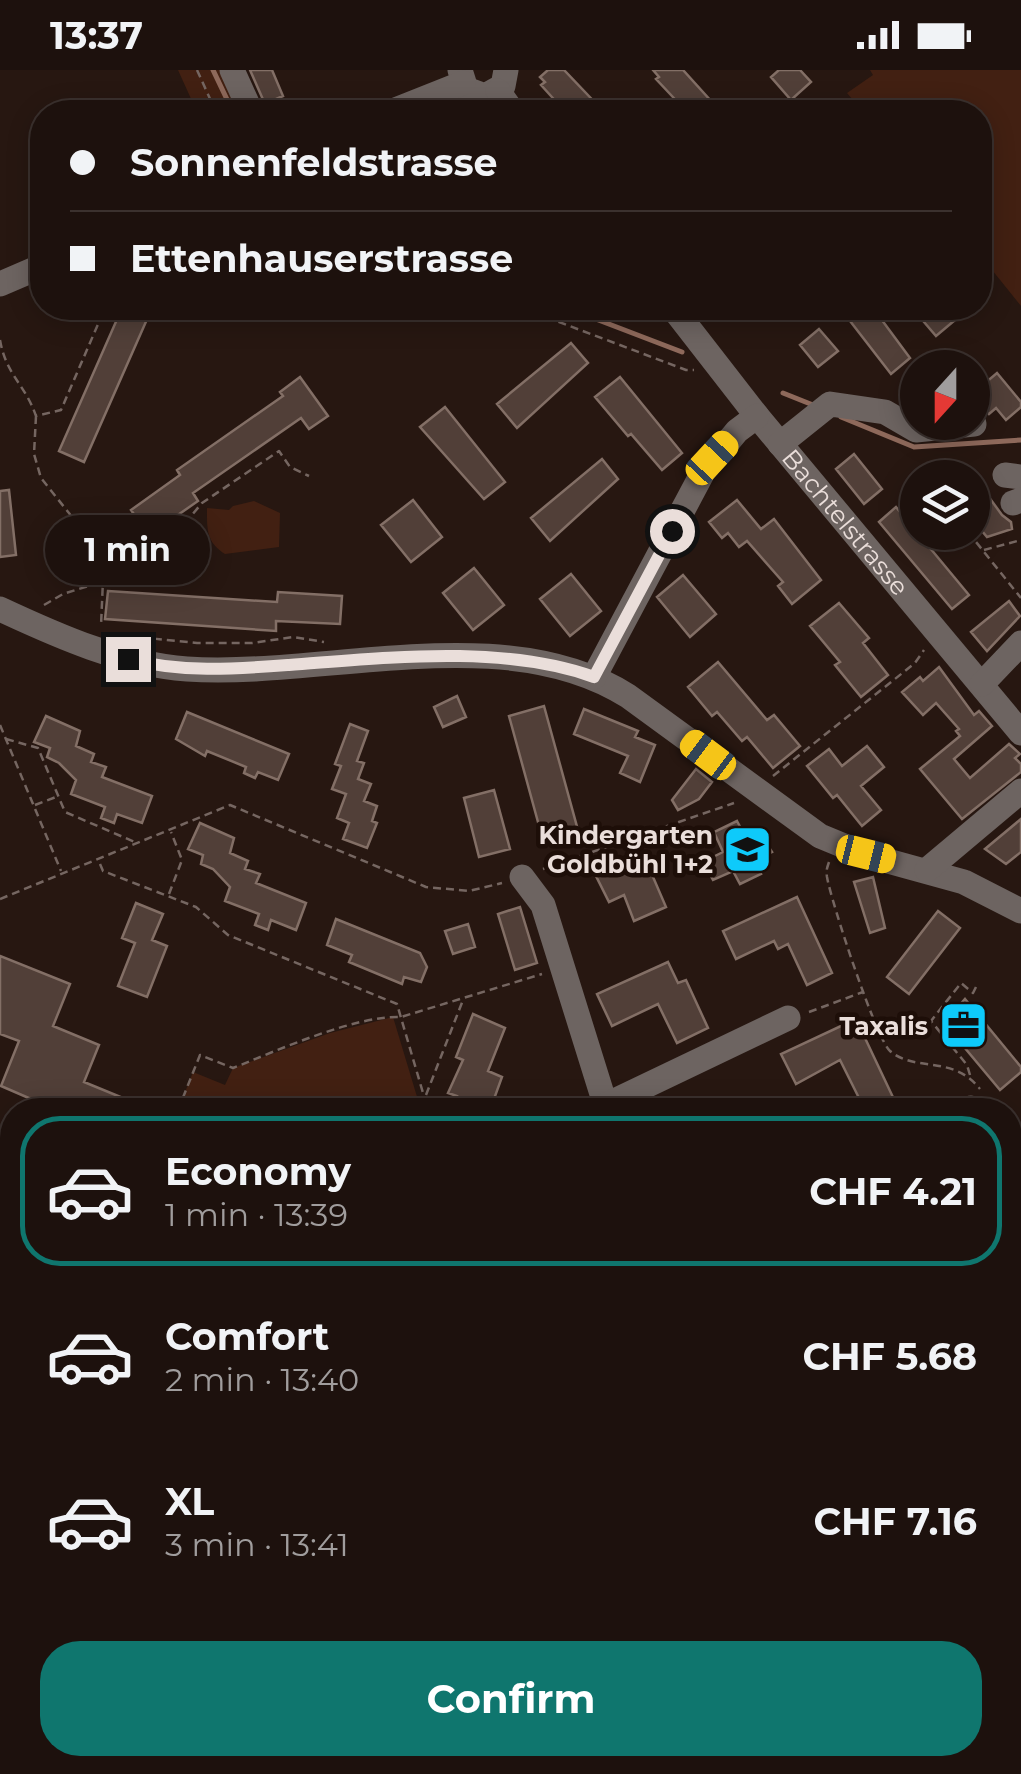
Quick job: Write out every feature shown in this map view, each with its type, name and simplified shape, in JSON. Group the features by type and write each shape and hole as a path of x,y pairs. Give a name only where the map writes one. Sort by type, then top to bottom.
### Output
{"street":[{"path":"232,70 245,100"},
{"path":"414,100 461,77 478,96 502,81"},
{"path":"0,284 30,271"},
{"name":"Bachtelstrasse","path":"681,320 1021,733"},
{"path":"780,444 824,409 885,412 900,421"},
{"path":"594,677 703,472 737,431 757,416"},
{"path":"0,609 62,637 154,666 226,669 476,656 568,667 628,696 803,826 836,844 964,882 1021,911"},
{"path":"982,684 1021,643"},
{"path":"927,870 1021,791"},
{"path":"522,877 543,905 604,1098"},
{"path":"627,1098 788,1018"}],"path":[{"path":"198,70 211,100"},
{"path":"36,416 61,410 100,320"},
{"path":"554,320 686,370 699,365"},
{"path":"0,340 4,364 30,397 36,416 34,454 41,478 104,556 100,636"},
{"path":"104,556 164,558 176,552 186,522 202,503 279,451 290,467 309,476"},
{"path":"1021,540 982,551 1021,598"},
{"path":"34,611 64,594 104,582"},
{"path":"116,636 197,643 252,643 293,637 320,640 339,650 347,661"},
{"path":"0,899 230,804 426,887 469,891 522,877 744,799 915,664 925,649 926,639"},
{"path":"0,725 62,872"},
{"path":"6,739 38,748 65,812 139,844"},
{"path":"33,806 58,796"},
{"path":"168,896 182,860 170,830"},
{"path":"836,844 827,876 864,992 889,1050 970,1077"},
{"path":"98,861 103,870 196,907 228,935 397,1004 424,1098"},
{"path":"183,1098 200,1055 232,1068 330,1033 380,1018 401,1017 562,968"},
{"path":"974,1098 968,1065 931,1021 962,983 973,993 976,987"},
{"path":"788,1018 864,992"},
{"path":"424,1098 464,999"}],"shaded area":[{"path":"178,70 226,70 239,100 192,100"},
{"path":"870,70 1021,70 1021,306 992,270 992,100 853,100 847,93 873,75"},
{"path":"254,501 280,513 279,547 225,554 211,540 207,508 229,510"},
{"path":"393,1017 417,1098 183,1098 193,1072 225,1085 233,1068 330,1033"}],"building":[{"path":"250,70 272,70 283,96 263,100"},
{"path":"548,70 564,70 593,100 555,100 541,85 545,82 540,77"},
{"path":"653,70 683,70 710,100 676,100 656,79 659,77"},
{"path":"779,70 800,70 811,82 791,100 771,77"},
{"path":"117,320 147,320 84,462 59,451"},
{"path":"849,320 882,320 904,350 900,350 900,366 891,374"},
{"path":"922,320 955,320 936,336"},
{"path":"819,329 838,351 818,367 800,345"},
{"path":"571,343 588,363 517,428 497,404"},
{"path":"997,373 1021,402 1021,407 1006,420 996,408 990,413 990,379"},
{"path":"300,377 328,416 309,429 301,418 193,493 198,501 149,535 131,510 180,475 177,470 283,396 280,392"},
{"path":"620,377 682,453 662,470 595,397"},
{"path":"445,407 505,482 484,499 420,427"},
{"path":"854,454 882,489 864,504 836,469"},
{"path":"602,459 618,479 550,541 531,518"},
{"path":"9,490 16,555 0,557 0,491"},
{"path":"990,499 1011,522 1012,529 990,536"},
{"path":"413,500 442,537 411,562 381,525"},
{"path":"737,500 761,529 774,519 821,580 792,604 778,586 783,582 747,541 739,547 728,533 722,538 709,522"},
{"path":"896,507 900,512 900,547 879,522"},
{"path":"902,550 932,550 969,595 952,609"},
{"path":"474,568 504,605 473,630 443,593"},
{"path":"571,574 601,611 570,636 540,599"},
{"path":"683,575 716,614 690,637 657,597"},
{"path":"108,591 277,602 278,592 342,596 340,624 276,621 276,631 105,619"},
{"path":"1009,601 1020,616 987,651 971,632"},
{"path":"839,603 869,638 863,643 888,675 861,697 835,665 840,662 810,626"},
{"path":"718,662 767,720 774,715 800,746 773,768 747,737 742,741 717,712 712,716 688,687"},
{"path":"939,667 974,715 979,711 992,726 954,759 970,778 1009,744 1020,754 1015,758 1021,764 1021,772 962,819 920,769 960,736 956,731 959,729 936,703 923,715 902,692"},
{"path":"457,696 466,717 443,727 434,707"},
{"path":"544,706 579,834 544,844 509,716"},
{"path":"584,709 638,731 635,737 655,745 640,782 620,773 628,756 574,734"},
{"path":"187,712 289,754 278,780 258,772 255,778 244,773 246,767 207,751 205,756 176,739"},
{"path":"46,716 80,731 76,746 94,754 91,762 106,767 102,777 152,796 142,823 117,814 114,823 101,818 105,807 71,794 76,780 47,757 50,748 34,742"},
{"path":"350,724 368,731 357,761 364,763 358,779 371,784 364,801 377,806 372,821 377,823 367,848 343,839 349,823 337,818 346,794 332,789 341,766 335,764"},
{"path":"867,746 884,767 861,786 881,810 862,826 807,766 829,749 842,766"},
{"path":"696,769 712,782 699,799 678,810 672,800"},
{"path":"494,790 510,849 479,857 464,798"},
{"path":"1021,819 1021,852 1006,864 985,849"},
{"path":"737,821 745,836 758,830 772,852 754,861 761,874 740,884 733,871 713,880 703,862 723,852 714,832"},
{"path":"200,823 234,838 230,853 248,861 245,869 260,874 256,883 306,903 296,930 271,920 268,930 255,925 259,914 225,901 230,887 213,869 201,864 203,855 188,849"},
{"path":"644,856 666,907 634,921 624,895 609,902 594,872 619,861 621,867"},
{"path":"873,877 885,928 870,933 854,882"},
{"path":"797,897 832,973 807,985 788,944 778,949 774,941 736,959 723,931"},
{"path":"136,903 163,914 152,940 167,946 147,997 118,986 135,943 122,938"},
{"path":"520,907 537,963 515,970 498,914"},
{"path":"938,911 960,928 909,994 887,977"},
{"path":"336,919 420,953 427,967 421,982 404,977 402,984 349,962 352,955 327,945"},
{"path":"468,924 475,947 453,954 445,931"},
{"path":"0,956 70,984 53,1026 99,1045 84,1082 123,1098 29,1098 1,1086 19,1041 0,1034"},
{"path":"668,962 678,983 686,980 708,1028 677,1043 658,1004 612,1026 597,994"},
{"path":"965,999 1021,1067 1021,1072 1000,1090 944,1023"},
{"path":"473,1014 505,1028 488,1071 502,1077 494,1098 456,1098 448,1093 463,1060 456,1057"},
{"path":"856,1019 893,1098 859,1098 840,1060 796,1084 781,1054"}],"waterway":[{"path":"213,70 227,100"},
{"path":"598,320 682,352"},
{"path":"783,393 813,405"},
{"path":"841,417 914,447 1021,440"}],"place":[{"name":"Kindergarten Goldbühl 1+2","path":"748,849"},
{"name":"Taxalis","path":"963,1026"}],"route":[{"path":"128,659 154,666 226,669 476,656 568,667 594,677 672,531"}]}
